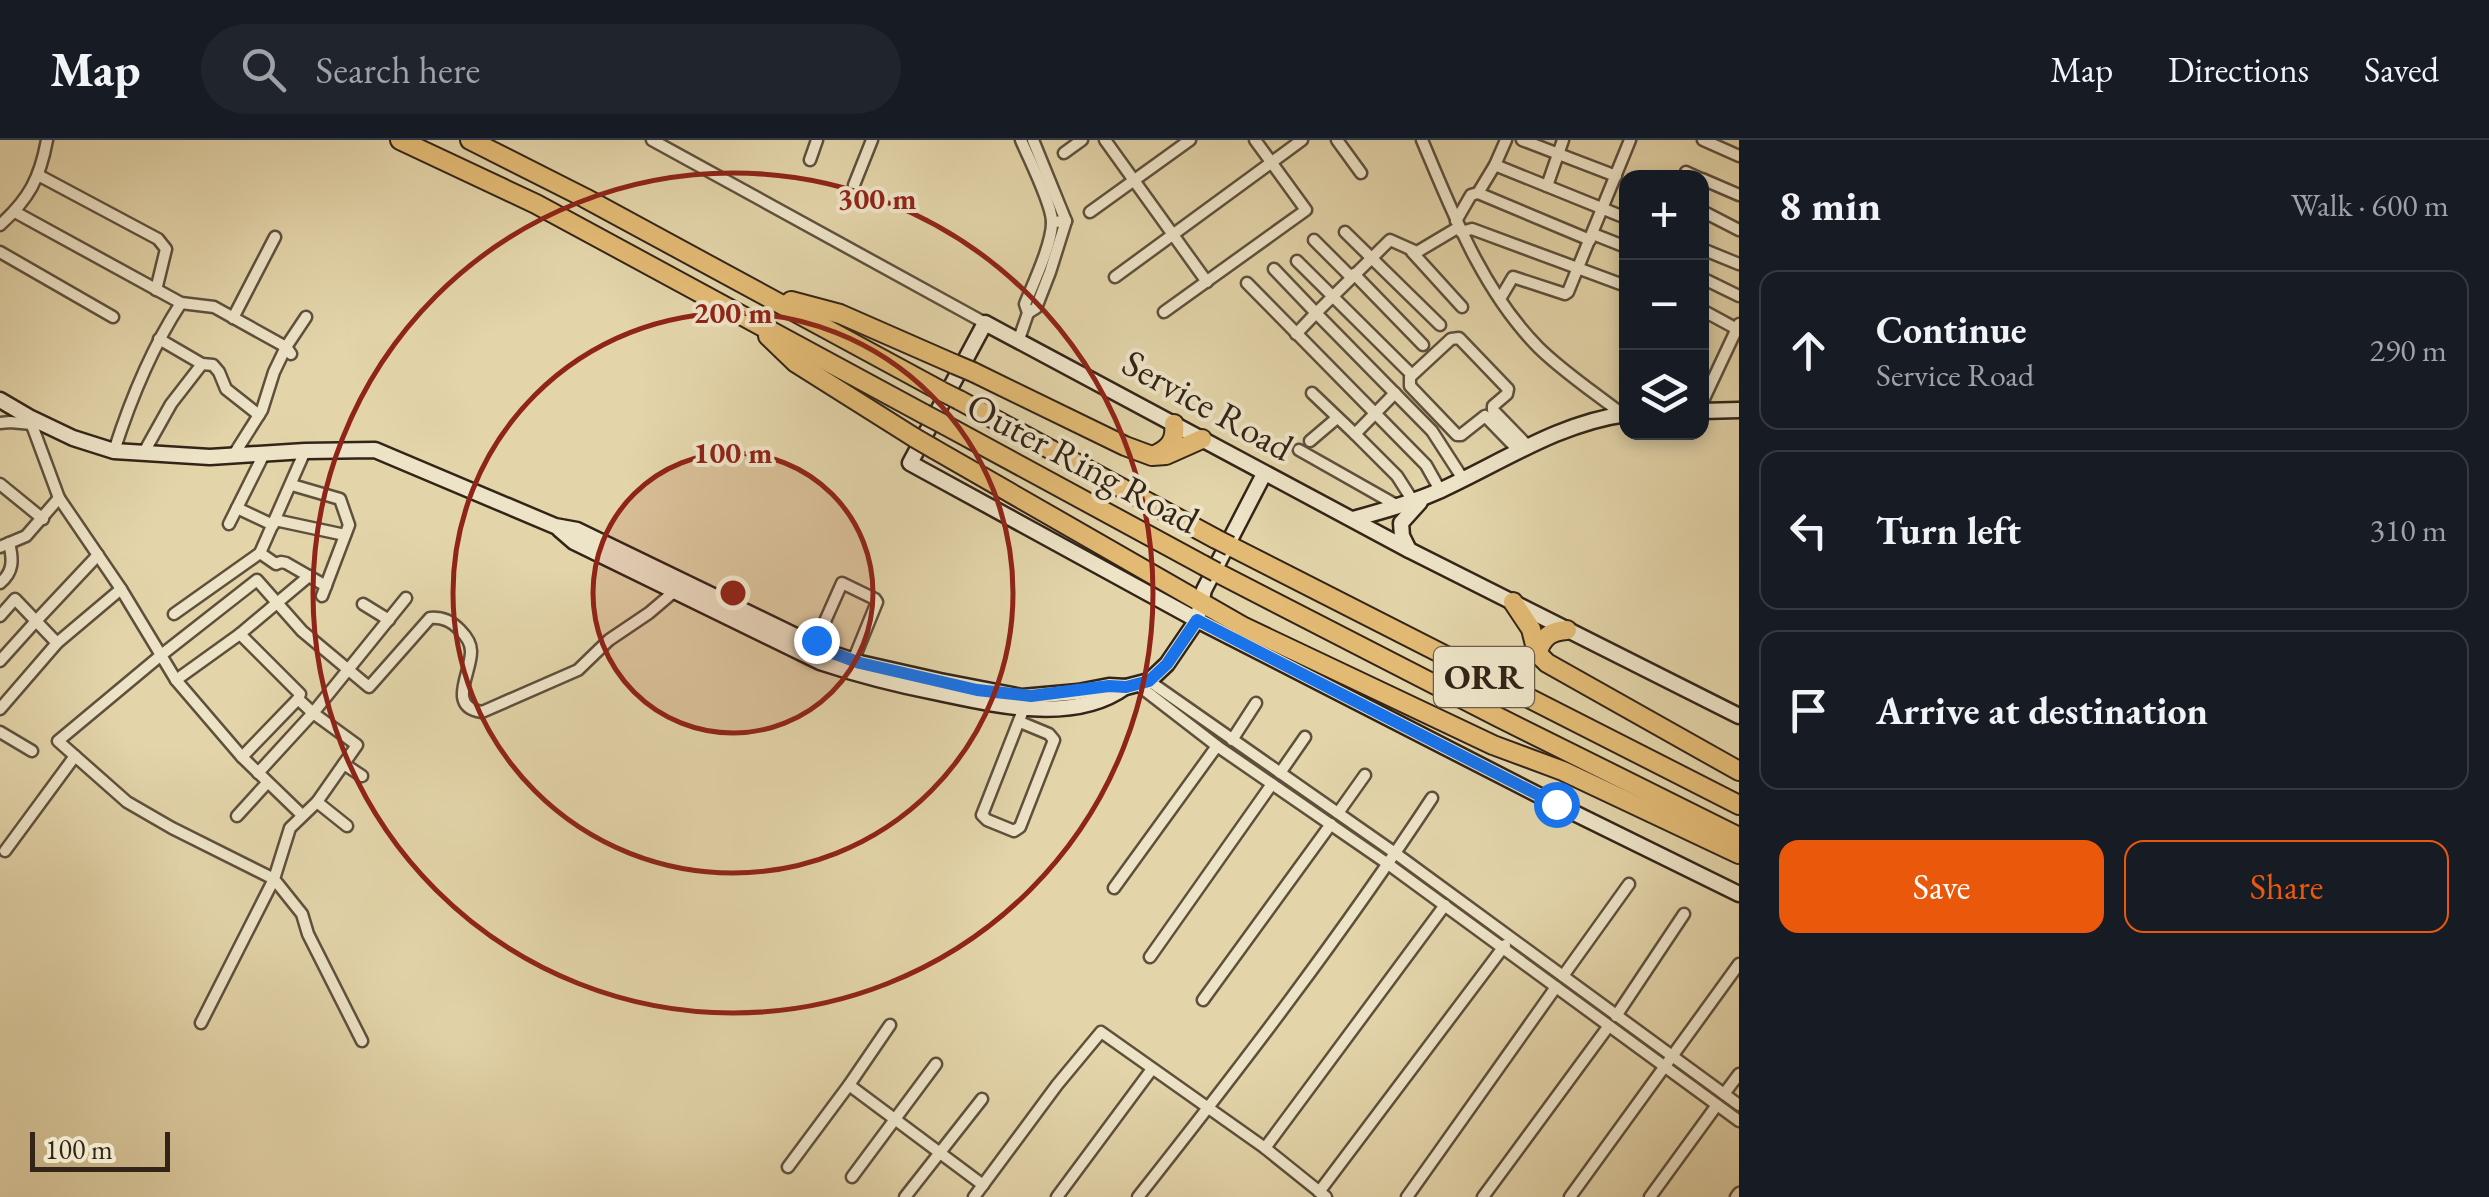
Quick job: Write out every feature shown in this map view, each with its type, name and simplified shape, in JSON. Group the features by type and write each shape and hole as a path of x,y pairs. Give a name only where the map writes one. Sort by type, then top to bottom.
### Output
{"highway":[{"name":"Outer Ring Road","path":"400,140 536,204 1210,568 1739,837"},
{"name":"Outer Ring Road","path":"470,140 561,185 1223,543 1739,805"},
{"path":"761,293 840,314 1152,456 1166,456 1202,440"},
{"path":"750,319 796,362 1199,612 1244,626 1475,736 1563,771 1739,854"},
{"path":"1152,456 1171,444 1174,424"},
{"path":"1514,602 1531,629 1538,653 1547,663 1739,771"},
{"path":"1538,653 1546,636 1566,630"}],"main road":[{"name":"Service Road","path":"985,323 1264,474 1739,716"},
{"path":"985,323 910,463 1199,612 1556,804 1739,894"},
{"path":"0,400 30,421 114,451 210,458 375,450 554,526 578,530 814,646 853,661 1022,697 1138,684"},
{"path":"1709,411 1739,410"},
{"path":"1353,519 1406,504 1554,433 1619,415"},
{"path":"554,526 574,542 820,662 895,684 1025,713 1111,697 1167,664 1199,612 1211,576 1264,474"},
{"path":"1410,550 1402,536 1401,523 1434,492"}],"street":[{"path":"0,225 40,176 47,140"},
{"name":"Service Road","path":"652,140 985,323"},
{"path":"810,160 817,140"},
{"path":"854,185 872,140"},
{"path":"1019,339 1028,313 1025,304 1052,222 1021,140"},
{"path":"1028,313 1036,308 1066,221 1033,140"},
{"path":"1064,153 1082,140"},
{"path":"1105,140 1207,282"},
{"path":"1090,212 1190,140"},
{"path":"1164,312 1306,210 1255,140"},
{"path":"1114,277 1302,140"},
{"path":"1337,140 1361,172"},
{"path":"1422,140 1459,226 1500,299 1538,347 1619,410"},
{"path":"1478,193 1506,140"},
{"path":"1522,140 1619,175"},
{"path":"1547,186 1564,140"},
{"path":"1703,140 1739,156"},
{"path":"1500,299 1513,277 1567,294 1627,141"},
{"path":"1495,165 1619,215"},
{"path":"40,176 158,240 166,249 156,290"},
{"path":"1709,182 1739,195"},
{"path":"1296,334 1390,240 1417,252 1459,226 1471,195 1478,193 1619,245"},
{"path":"14,212 181,303 214,307 288,351"},
{"path":"1709,215 1739,230"},
{"path":"1052,222 1066,221"},
{"path":"1459,226 1619,283"},
{"path":"1345,232 1440,325"},
{"path":"232,318 275,237"},
{"path":"1314,240 1423,345"},
{"path":"1408,248 1462,306"},
{"path":"0,252 113,317"},
{"path":"1709,252 1739,264"},
{"path":"1297,261 1408,371"},
{"path":"1274,269 1432,431 1463,479"},
{"path":"1709,281 1739,296"},
{"path":"1247,283 1426,465 1434,492"},
{"path":"114,451 140,378 181,303"},
{"path":"1709,313 1738,327 1709,383"},
{"path":"232,456 259,415 306,316"},
{"path":"1459,338 1508,389 1493,410 1523,449 1485,416 1457,434 1410,386 1410,377 1452,339 1459,338"},
{"path":"159,339 202,364 213,365 226,390 259,415"},
{"path":"143,454 171,404 202,364"},
{"path":"1312,393 1397,476 1406,504"},
{"path":"1355,434 1395,394"},
{"path":"1310,442 1337,418"},
{"path":"0,423 30,421 59,498 176,680 242,757 302,815"},
{"path":"1299,450 1406,504"},
{"path":"174,614 260,553 305,451"},
{"path":"229,524 264,454"},
{"path":"0,484 42,519"},
{"path":"260,553 276,564 286,563 310,576 324,591 349,525 340,499 292,484"},
{"path":"57,643 0,584 13,559 4,545 26,536 59,498"},
{"path":"236,508 274,522 345,536"},
{"path":"0,661 98,555"},
{"path":"176,680 310,576"},
{"path":"362,1041 308,934 302,914 274,879 127,802 58,742 258,580 302,632 368,687 428,620 450,622 464,634 472,649 464,681 466,706 482,712 578,670 609,640 676,590"},
{"path":"814,646 842,583 877,602 853,661"},
{"path":"0,709 57,643 121,589"},
{"path":"258,773 314,713 406,598"},
{"path":"0,616 15,599"},
{"path":"363,604 388,620"},
{"path":"240,634 300,694 242,757"},
{"path":"1138,684 1232,740 1396,853 1739,1105"},
{"path":"1138,684 1218,746 1504,947 1739,1122"},
{"path":"202,1024 274,879 290,828 316,802 357,745 298,699"},
{"path":"1232,740 1256,703"},
{"path":"1025,713 1034,728"},
{"path":"1025,713 1034,728 1052,736 1054,742 1020,826 1011,830 982,815 1025,713"},
{"path":"0,732 32,751"},
{"path":"1280,773 1305,737"},
{"path":"1114,888 1218,746"},
{"path":"5,851 74,756"},
{"path":"344,764 362,776"},
{"path":"1338,814 1365,774"},
{"path":"237,816 267,783"},
{"path":"1150,956 1272,784"},
{"path":"1138,1197 1388,864 1432,798"},
{"path":"316,802 348,826"},
{"path":"1203,1000 1331,824"},
{"path":"1563,976 1628,884"},
{"path":"1265,1148 1445,906"},
{"path":"1616,1016 1684,914"},
{"path":"974,1197 1101,1032 1265,1148 1322,1194 1512,937"},
{"path":"1570,1197 1739,964"},
{"path":"1408,1197 1556,987"},
{"path":"788,1167 890,1025"},
{"path":"1484,1197 1608,1027"},
{"path":"852,1177 936,1064"},
{"path":"1057,1197 1152,1068"},
{"path":"1724,1094 1739,1074"},
{"path":"849,1085 983,1185"},
{"path":"905,1197 982,1099"},
{"path":"1650,1197 1716,1105"}],"route":[{"path":"816,640 814,646 860,663 1022,697 1126,687 1149,681 1182,645 1197,620 1556,804"}]}
